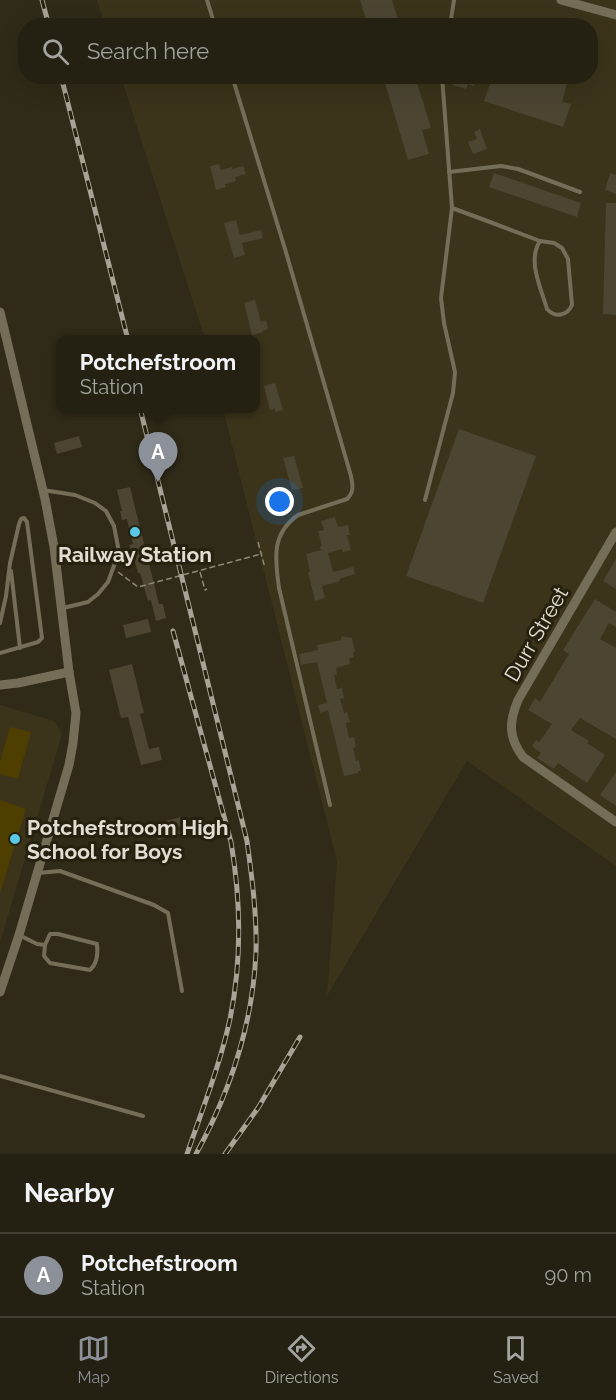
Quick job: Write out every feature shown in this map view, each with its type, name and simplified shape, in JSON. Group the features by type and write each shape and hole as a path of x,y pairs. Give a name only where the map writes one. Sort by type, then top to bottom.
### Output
{"street":[{"path":"561,0 616,15"},
{"path":"0,312 43,490 54,547 76,713 69,765 0,992"},
{"name":"Durr Street","path":"616,532 515,707 511,726 512,738 524,757 616,822"},
{"path":"0,685 69,672"}],"lane":[{"path":"207,0 213,18"},
{"path":"451,18 454,0"},
{"path":"234,84 285,249 353,488 352,495 347,499 291,519 284,526 276,550 279,588 330,805"},
{"path":"425,500 453,393 455,372 441,298 452,208 443,84"},
{"path":"449,172 501,166 518,169 580,192"},
{"path":"452,208 540,241 554,243 562,248 568,259 572,305 565,315 555,315 547,309 535,262 535,249 540,241"},
{"path":"43,490 75,495 95,503 106,511 114,526 118,552 108,582 88,602 62,608"},
{"path":"0,623 10,563 19,524 24,518 27,522 42,638 38,642 0,653"},
{"path":"10,563 20,648"},
{"path":"37,873 60,871 154,905 168,913 182,991"},
{"path":"50,934 97,944 95,966 90,970 50,963 44,956 45,945 50,934"},
{"path":"19,935 45,945"},
{"path":"0,1077 143,1116"}],"path":[{"path":"258,542 265,568"},
{"path":"113,568 138,587 261,554"},
{"path":"200,571 205,590 207,590"}],"shaded area":[{"path":"97,0 616,0 616,866 467,761 327,996 337,862 224,413 260,413 260,335 204,335 123,84 598,84 598,18 103,18"},
{"name":"Potchefstroom High School for Boys","path":"0,705 54,721 62,734 0,943"},
{"path":"10,727 31,732 18,779 0,774 0,762"},
{"path":"0,800 26,809 0,893"}],"building":[{"path":"360,0 392,0 398,18 366,18"},
{"path":"385,84 417,84 431,128 422,130 429,154 408,160"},
{"path":"452,84 468,84 466,89"},
{"path":"490,84 567,84 562,102 571,104 563,127 484,101"},
{"path":"480,129 487,149 473,154 468,142 477,139 474,132"},
{"path":"219,164 221,170 243,166 246,174 235,177 236,181 216,190 210,166"},
{"path":"494,173 581,203 577,217 489,187"},
{"path":"610,173 616,175 616,194 605,190"},
{"path":"606,203 616,203 616,315 603,314"},
{"path":"236,220 240,235 261,230 263,238 242,243 245,255 234,258 224,223"},
{"path":"255,300 261,322 266,320 268,329 252,335 244,303"},
{"path":"275,383 283,410 275,412 275,409 270,410 264,386"},
{"path":"459,429 536,456 483,603 406,576"},
{"path":"79,436 82,447 57,454 54,443"},
{"path":"294,456 303,488 292,490 283,458"},
{"name":"Railway Station","path":"130,487 159,604 163,604 166,618 156,621 151,600 148,601 129,545 133,544 127,519 122,520 120,511 122,511 117,490"},
{"path":"335,517 338,527 348,525 350,535 347,535 351,550 343,552 342,549 328,553 333,572 353,567 355,574 322,586 325,598 315,601 306,554 321,550 318,531 324,530 321,521"},
{"path":"616,559 616,589 603,581"},
{"path":"595,599 616,612 616,627 609,623 600,639 616,648 616,739 580,718 571,730 589,741 587,743 605,755 587,783 558,763 554,769 537,758 541,753 532,746 536,740 539,742 552,724 528,710 535,698 540,702 569,654 563,650"},
{"path":"148,619 151,632 126,638 123,625"},
{"path":"342,636 352,638 354,657 349,659 350,664 336,668 337,675 334,675 337,689 342,688 344,698 340,699 344,713 347,712 350,722 346,723 349,738 354,737 356,747 353,748 361,771 344,776 328,710 320,713 318,705 327,703 317,662 301,665 299,654 318,650 317,645 341,640"},
{"path":"132,664 144,713 140,714 149,749 159,747 162,760 141,765 128,717 121,718 109,670"},
{"path":"616,772 616,806 600,795"},
{"path":"181,817 183,826 178,827 180,834 158,840 154,824"}],"railway":[{"path":"42,0 47,18"},
{"path":"63,84 127,335"},
{"path":"141,413 247,841 255,910 254,978 245,1030 229,1081 196,1154"},
{"path":"173,631 231,842 237,886 239,930 237,975 230,1019 216,1070 187,1154"},
{"path":"225,1154 258,1108 300,1037"}],"place":[{"name":"Potchefstroom","path":"158,482"},
{"name":"Railway Station","path":"135,532"},
{"name":"Potchefstroom High School for Boys","path":"15,839"}]}
